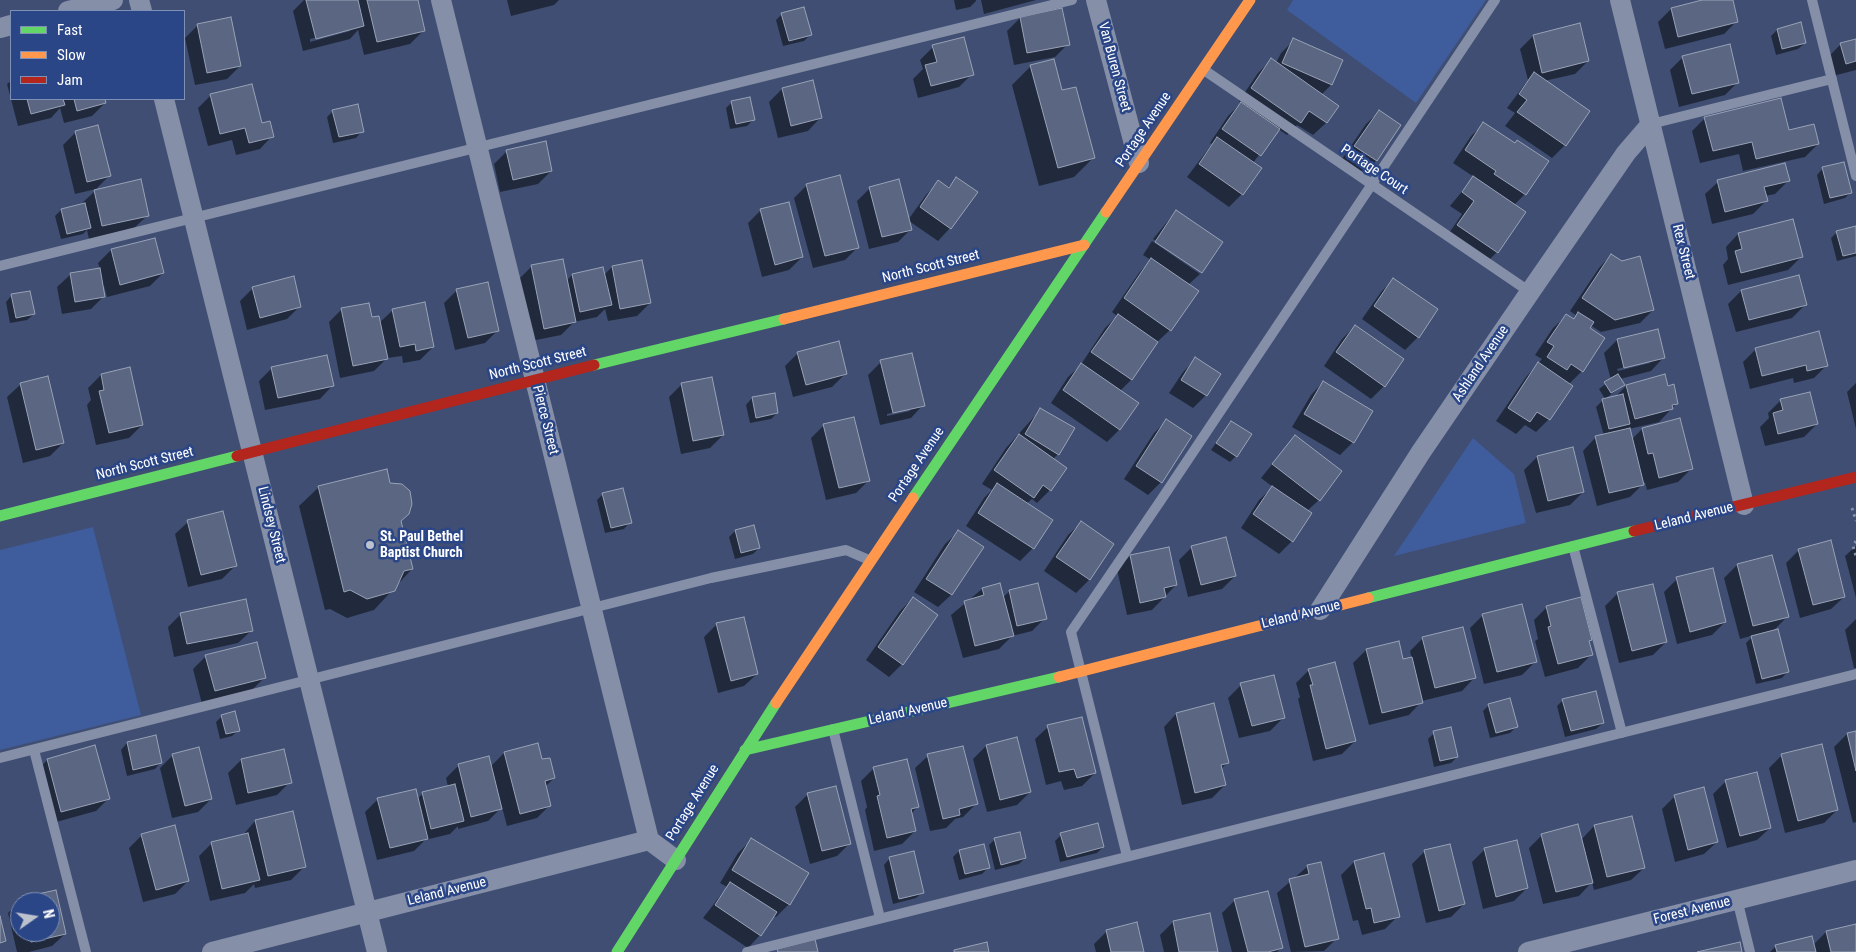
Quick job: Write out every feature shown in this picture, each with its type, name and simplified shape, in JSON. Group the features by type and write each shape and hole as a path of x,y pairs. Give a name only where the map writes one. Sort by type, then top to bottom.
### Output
{"street":[{"path":"72,10 113,0"},
{"name":"Pierce Street","path":"441,0 649,840"},
{"name":"Van Buren Street","path":"1096,0 1139,163"},
{"name":"Portage Avenue","path":"617,952 745,750 871,560 1250,0"},
{"name":"Rex Street","path":"1620,0 1744,505"},
{"name":"Lindsey Street","path":"164,100 377,952"},
{"name":"Ashland Avenue","path":"1320,610 1421,452 1626,153 1651,124"},
{"name":"North Scott Street","path":"0,516 535,380 1084,245"},
{"name":"Leland Avenue","path":"745,750 1081,672 1573,546 1856,477"},
{"path":"649,840 676,860"},
{"name":"Leland Avenue","path":"212,952 649,840"},
{"name":"Forest Avenue","path":"1528,952 1856,870"}],"lane":[{"path":"0,266 1072,0"},
{"path":"1127,856 1070,632 1161,500 1495,0"},
{"path":"1812,0 1856,176"},
{"name":"Portage Court","path":"1203,69 1530,292"},
{"path":"1651,124 1832,79"},
{"path":"1573,546 1622,733"},
{"path":"0,758 592,610 711,578 846,550 871,560"},
{"path":"747,952 1856,674"},
{"path":"833,729 880,918"},
{"path":"34,750 86,952"},
{"path":"1737,899 1750,952"}],"path":[{"path":"1852,508 1856,521"},
{"path":"1856,540 1854,546 1856,556"}],"shaded area":[{"path":"1293,0 1486,0 1416,103 1287,10"},
{"path":"1473,438 1514,474 1526,523 1394,556"},
{"path":"93,527 141,715 0,750 0,550"}],"building":[{"path":"306,0 358,0 364,26 316,39"},
{"path":"367,0 418,0 425,31 377,42"},
{"path":"1702,0 1733,0 1738,22 1678,37 1671,8"},
{"path":"804,7 812,35 789,41 781,13"},
{"path":"1062,8 1070,45 1027,53 1020,17"},
{"path":"231,17 241,66 207,73 197,24"},
{"path":"1801,22 1806,43 1782,49 1777,29"},
{"path":"1580,23 1589,61 1542,73 1533,35"},
{"path":"964,37 974,75 931,86 925,65 937,62 932,45"},
{"path":"1293,38 1343,60 1332,85 1282,63"},
{"path":"1856,39 1856,61 1846,64 1840,43"},
{"path":"1730,44 1739,83 1692,94 1682,56"},
{"path":"1271,58 1339,106 1327,123 1309,111 1301,123 1251,88"},
{"path":"1054,59 1062,90 1076,87 1095,158 1058,168 1030,65"},
{"path":"1534,72 1590,111 1566,146 1517,112 1527,100 1519,94"},
{"path":"813,80 822,118 791,126 782,88"},
{"path":"252,84 262,123 270,121 274,137 249,143 245,128 220,134 210,94"},
{"path":"750,97 755,120 736,124 731,101"},
{"path":"1781,98 1789,130 1814,124 1819,144 1756,159 1752,142 1713,151 1704,117"},
{"path":"27,100 63,100 65,105 31,114"},
{"path":"74,100 105,100 106,103 77,111"},
{"path":"1241,102 1280,129 1261,156 1222,129"},
{"path":"358,104 364,132 339,137 332,110"},
{"path":"1379,110 1401,125 1377,161 1354,146"},
{"path":"1483,122 1515,143 1517,140 1549,161 1526,195 1494,174 1496,171 1465,150"},
{"path":"98,125 111,176 87,182 75,131"},
{"path":"1217,137 1262,168 1243,195 1199,164"},
{"path":"546,141 552,171 513,180 506,150"},
{"path":"1844,162 1852,193 1830,198 1822,167"},
{"path":"1785,163 1790,181 1764,187 1768,201 1725,212 1717,180"},
{"path":"840,175 859,248 825,256 806,184"},
{"path":"1473,176 1526,212 1498,253 1457,225 1474,201 1462,192"},
{"path":"956,177 978,192 951,229 920,207 938,180 949,188"},
{"path":"141,179 149,216 102,226 94,190"},
{"path":"899,179 912,230 882,237 869,187"},
{"path":"789,202 803,257 775,265 760,209"},
{"path":"85,203 91,228 67,234 61,209"},
{"path":"1176,210 1223,242 1202,273 1155,242"},
{"path":"1793,219 1803,257 1741,273 1735,251 1742,249 1738,233"},
{"path":"1856,226 1856,253 1843,256 1836,231"},
{"path":"155,238 164,273 120,285 111,249"},
{"path":"1611,254 1622,261 1640,256 1654,310 1615,320 1582,298"},
{"path":"1151,258 1199,291 1171,331 1124,298"},
{"path":"563,259 576,322 544,329 531,265"},
{"path":"642,260 651,303 620,309 612,266"},
{"path":"603,267 612,305 580,312 572,274"},
{"path":"100,268 105,297 75,302 70,273"},
{"path":"1799,275 1807,305 1749,320 1741,290"},
{"path":"294,276 301,307 260,318 252,287"},
{"path":"1393,278 1438,309 1419,338 1374,306"},
{"path":"488,282 499,331 468,338 456,289"},
{"path":"30,291 35,314 16,318 11,294"},
{"path":"425,302 434,347 416,351 415,344 400,347 392,309"},
{"path":"369,303 372,317 379,316 388,359 353,366 341,308"},
{"path":"1578,312 1594,322 1590,328 1605,338 1583,372 1571,364 1567,370 1547,357 1554,346 1547,342 1566,314 1574,319"},
{"path":"1118,314 1158,342 1132,380 1091,352"},
{"path":"1355,325 1404,359 1385,387 1336,352"},
{"path":"1658,329 1665,358 1624,368 1617,339"},
{"path":"1819,331 1828,366 1807,371 1806,365 1762,376 1755,348"},
{"path":"839,341 847,374 806,385 797,352"},
{"path":"912,353 925,406 893,413 880,360"},
{"path":"327,355 334,386 278,398 271,367"},
{"path":"1195,357 1221,374 1207,396 1181,380"},
{"path":"1538,362 1573,386 1550,420 1537,412 1530,422 1508,408"},
{"path":"1081,363 1139,403 1120,430 1063,390"},
{"path":"130,367 143,425 109,433 99,391 104,390 101,374"},
{"path":"1618,374 1625,385 1611,393 1604,382"},
{"path":"1665,374 1668,386 1674,384 1678,404 1672,405 1673,409 1635,419 1626,385"},
{"path":"48,376 64,443 36,450 20,383"},
{"path":"712,377 724,435 693,441 681,383"},
{"path":"1323,381 1373,411 1354,443 1304,414"},
{"path":"1810,392 1818,424 1778,434 1773,413 1783,410 1780,399"},
{"path":"775,393 778,413 756,418 752,397"},
{"path":"1623,394 1630,424 1609,429 1602,399"},
{"path":"1040,408 1075,428 1059,455 1025,434"},
{"path":"854,417 870,481 839,488 823,424"},
{"path":"1680,418 1693,469 1659,478 1653,453 1648,454 1642,428"},
{"path":"1166,419 1192,436 1162,483 1136,466"},
{"path":"1231,421 1252,434 1237,457 1216,443"},
{"path":"1630,428 1644,485 1609,493 1595,436"},
{"path":"1019,434 1067,468 1051,491 1043,485 1034,498 994,470"},
{"path":"1295,435 1342,471 1320,501 1272,464"},
{"path":"1573,447 1584,492 1548,501 1537,456"},
{"name":"St. Paul Bethel Baptist Church","path":"387,469 390,483 402,484 410,491 412,504 409,514 401,521 413,569 404,571 395,591 367,599 350,590 344,592 318,486"},
{"path":"997,483 1053,520 1034,549 978,513"},
{"path":"1272,486 1312,513 1293,542 1253,514"},
{"path":"623,488 632,523 611,528 602,493"},
{"path":"223,511 237,566 201,575 187,520"},
{"path":"1081,521 1114,544 1090,580 1056,557"},
{"path":"754,525 760,548 741,553 735,530"},
{"path":"958,530 984,547 952,595 926,579"},
{"path":"1226,537 1236,576 1201,585 1191,546"},
{"path":"1831,540 1845,597 1813,605 1798,549"},
{"path":"1169,547 1177,585 1164,588 1166,597 1140,603 1130,555"},
{"path":"1772,555 1789,617 1753,626 1737,564"},
{"path":"1713,568 1726,622 1690,632 1676,577"},
{"path":"1000,583 1014,636 975,646 964,601 984,595 982,588"},
{"path":"1038,583 1047,619 1017,626 1009,590"},
{"path":"1653,584 1667,642 1632,651 1617,592"},
{"path":"913,597 938,615 903,665 878,647"},
{"path":"1581,597 1592,640 1589,641 1593,655 1558,664 1548,627 1551,626 1546,606"},
{"path":"246,599 253,631 187,644 180,613"},
{"path":"1522,604 1537,662 1497,672 1482,614"},
{"path":"744,617 758,674 731,681 716,623"},
{"path":"1463,627 1476,678 1435,688 1422,637"},
{"path":"1778,629 1789,672 1762,679 1751,636"},
{"path":"1399,641 1403,659 1412,657 1423,703 1382,713 1366,649"},
{"path":"257,642 266,678 215,691 205,655"},
{"path":"1335,662 1356,741 1326,749 1310,685 1313,685 1308,669"},
{"path":"1274,675 1285,718 1252,726 1240,683"},
{"path":"1596,691 1604,723 1571,731 1562,699"},
{"path":"1510,698 1518,727 1496,733 1488,704"},
{"path":"1214,703 1229,763 1221,765 1226,785 1195,793 1176,713"},
{"path":"235,711 240,731 226,734 221,715"},
{"path":"1082,717 1096,773 1077,778 1074,769 1059,772 1047,725"},
{"path":"1451,727 1458,757 1440,761 1433,731"},
{"path":"1856,731 1856,771 1847,733"},
{"path":"156,735 162,763 133,770 127,742"},
{"path":"1017,737 1031,792 1000,800 986,745"},
{"path":"538,743 542,759 550,758 555,778 545,781 551,806 520,814 504,752"},
{"path":"1822,744 1838,810 1798,821 1781,754"},
{"path":"95,745 110,799 61,812 47,759"},
{"path":"963,746 978,804 959,809 960,815 943,819 927,754"},
{"path":"199,747 212,799 185,806 172,754"},
{"path":"284,749 292,783 248,793 241,759"},
{"path":"489,756 502,809 471,817 458,764"},
{"path":"907,759 919,807 911,809 916,831 887,838 877,796 880,795 873,767"},
{"path":"1757,772 1771,828 1740,836 1725,780"},
{"path":"455,784 464,821 431,829 422,792"},
{"path":"836,786 851,844 822,851 807,793"},
{"path":"1704,787 1718,842 1688,850 1674,795"},
{"path":"416,789 428,839 390,848 377,798"},
{"path":"293,811 306,867 268,876 255,820"},
{"path":"1632,816 1645,868 1607,877 1594,825"},
{"path":"1098,823 1104,847 1067,857 1060,833"},
{"path":"1578,824 1593,883 1556,892 1541,834"},
{"path":"175,825 189,881 156,890 141,834"},
{"path":"1020,832 1026,858 1001,865 994,838"},
{"path":"248,833 260,880 222,889 211,842"},
{"path":"751,838 809,873 790,905 732,870"},
{"path":"1517,840 1528,888 1496,897 1484,848"},
{"path":"984,844 990,868 965,874 959,850"},
{"path":"1450,844 1465,904 1439,911 1424,850"},
{"path":"914,851 924,893 899,899 889,857"},
{"path":"1384,853 1400,917 1374,923 1371,908 1366,909 1354,861"},
{"path":"1321,862 1339,939 1305,947 1289,879 1309,874 1307,865"},
{"path":"730,882 777,912 761,936 715,905"},
{"path":"1268,891 1283,948 1268,952 1248,952 1234,899"},
{"path":"60,908 66,934 60,935"},
{"path":"1210,913 1218,952 1179,952 1173,921"},
{"path":"0,916 6,941 0,943"},
{"path":"1137,922 1144,952 1111,952 1106,930"},
{"path":"1856,924 1856,952 1831,952 1826,931"},
{"path":"1812,936 1816,952 1777,952 1775,945"},
{"path":"815,939 818,952 778,952 777,949"},
{"path":"987,942 989,952 954,952 954,950"},
{"path":"1740,942 1742,952 1697,952"}],"traffic: fast":[{"path":"913,498 1106,212"},
{"path":"594,365 784,319"},
{"path":"0,516 237,456"},
{"path":"1368,598 1634,531"},
{"path":"745,750 1059,677"},
{"path":"617,952 776,703"}],"traffic: slow":[{"path":"1106,212 1250,0"},
{"path":"784,319 1084,245"},
{"path":"776,703 913,498"},
{"path":"1059,677 1368,598"}],"traffic: jam":[{"path":"237,456 594,365"},
{"path":"1634,531 1856,477"}],"place":[{"name":"St. Paul Bethel Baptist Church","path":"370,545"}]}
